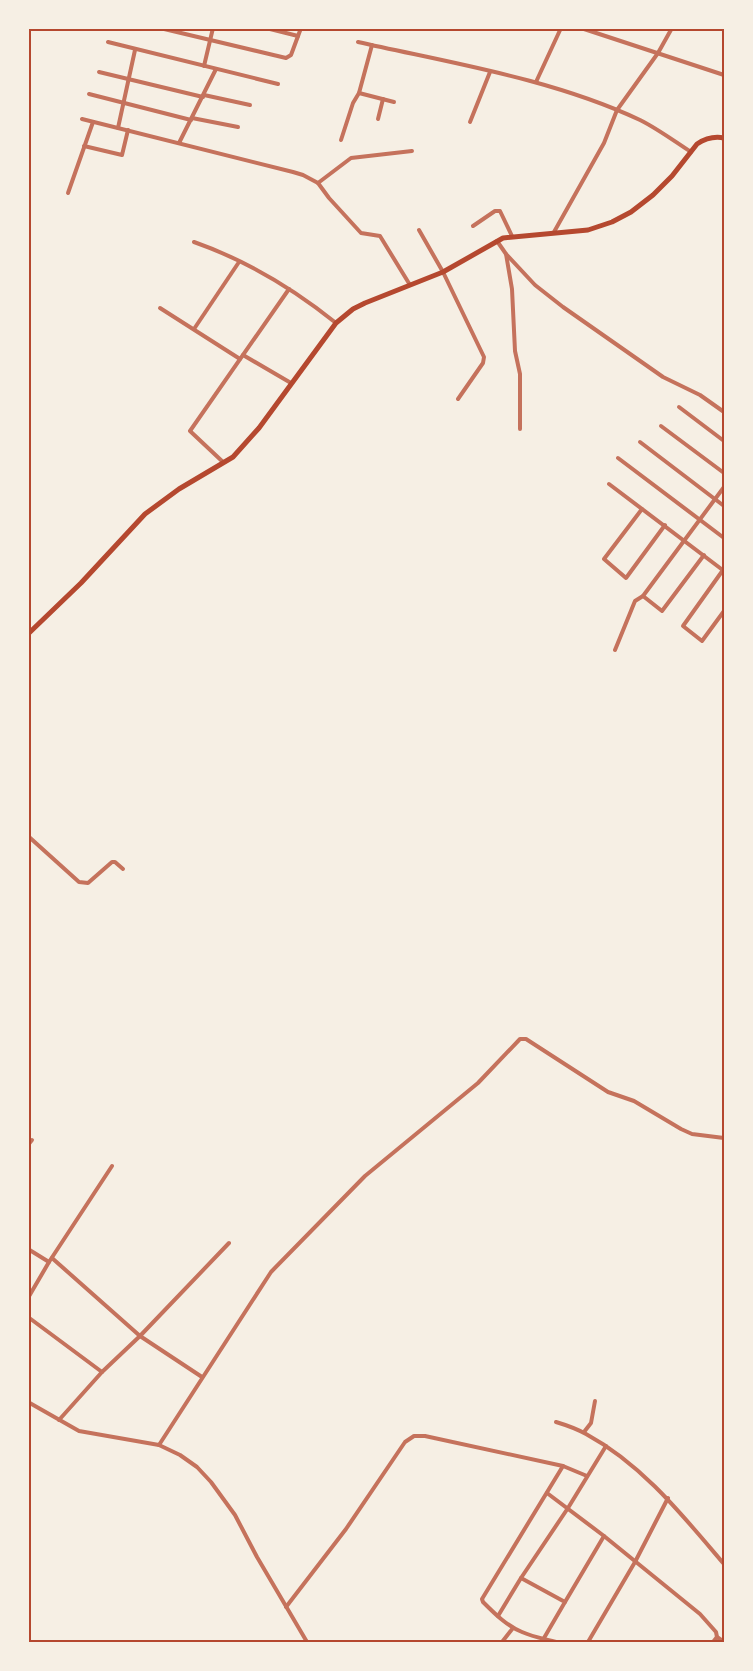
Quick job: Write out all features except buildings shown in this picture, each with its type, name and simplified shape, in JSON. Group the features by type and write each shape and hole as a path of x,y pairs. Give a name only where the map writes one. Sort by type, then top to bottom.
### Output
{"main road":[{"path":"28,634 81,583 145,514 179,489 224,463 239,450 259,428 336,323 353,309 442,272 497,240 512,236 588,230 612,222 631,212 652,195 702,141 713,137 724,138"}],"street":[{"path":"160,28 286,58 291,55 301,28"},
{"path":"204,66 213,28"},
{"path":"266,28 298,36"},
{"path":"536,82 561,28"},
{"path":"581,28 724,75"},
{"path":"554,233 604,143 617,110 658,53 672,28"},
{"path":"108,42 278,84"},
{"path":"358,42 536,82 642,121 691,152"},
{"path":"341,140 353,103 359,93 372,45"},
{"path":"118,128 135,49"},
{"path":"179,143 216,69"},
{"path":"99,72 250,105"},
{"path":"470,123 490,72"},
{"path":"359,93 394,102"},
{"path":"89,94 192,119 238,127"},
{"path":"378,119 383,99"},
{"path":"82,119 303,175 318,183 360,233 380,236 411,286"},
{"path":"68,193 93,122"},
{"path":"84,146 122,155 128,130"},
{"path":"318,183 351,158 412,151"},
{"path":"473,226 498,210 502,213 512,236"},
{"path":"419,230 484,357 483,363 458,399"},
{"path":"497,240 506,254 535,285 563,307 663,377 700,395 724,412"},
{"path":"194,242 222,252 289,290 318,308 336,323"},
{"path":"506,254 512,289 515,351 520,374 520,429"},
{"path":"194,329 239,262"},
{"path":"224,463 190,431 289,290"},
{"path":"160,308 291,383"},
{"path":"679,407 724,441"},
{"path":"661,426 724,473"},
{"path":"640,442 724,506"},
{"path":"618,458 724,538"},
{"path":"609,484 724,571 683,626 702,641 724,611"},
{"path":"615,650 635,601 643,596 724,487"},
{"path":"642,508 604,559 626,578 665,525"},
{"path":"643,596 662,611 704,555"},
{"path":"28,836 79,882 88,883 112,862 123,869"},
{"path":"159,1445 272,1272 365,1176 478,1083 520,1039 526,1039 609,1092 634,1101 681,1130 692,1134 724,1138"},
{"path":"28,1145 32,1140"},
{"path":"28,1298 50,1260 112,1166"},
{"path":"59,1420 102,1372 140,1336 229,1243"},
{"path":"28,1249 50,1260 140,1336 202,1377"},
{"path":"28,1317 102,1372"},
{"path":"584,1432 591,1423 595,1401"},
{"path":"28,1402 79,1431 159,1445 180,1455 197,1467 235,1515 307,1642"},
{"path":"556,1422 584,1432 628,1463 668,1498 724,1564"},
{"path":"286,1607 346,1529 405,1442 414,1436 462,1443 563,1466 587,1476"},
{"path":"498,1617 606,1446"},
{"path":"556,1642 513,1628 498,1617 482,1599 563,1466"},
{"path":"547,1493 700,1614 716,1632 717,1637 724,1642"},
{"path":"588,1642 635,1562 668,1498"},
{"path":"544,1638 604,1536"},
{"path":"521,1578 565,1602"},
{"path":"502,1642 513,1628"},
{"path":"712,1642 717,1637"}]}
